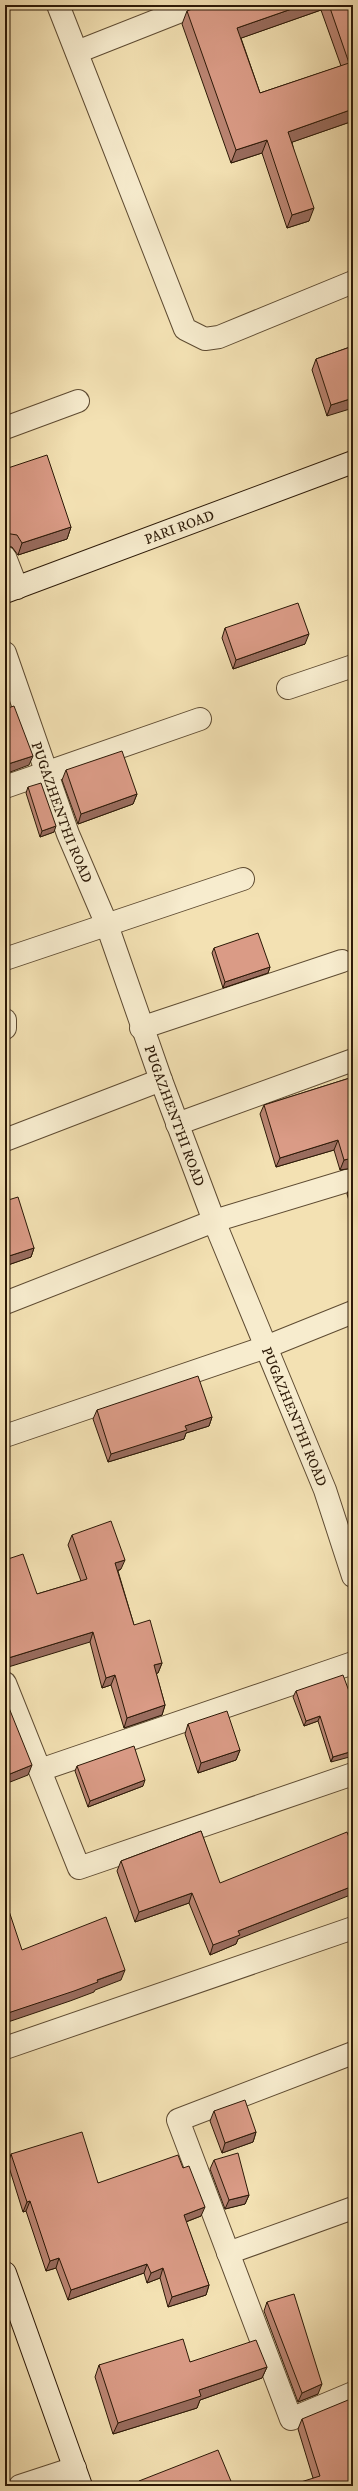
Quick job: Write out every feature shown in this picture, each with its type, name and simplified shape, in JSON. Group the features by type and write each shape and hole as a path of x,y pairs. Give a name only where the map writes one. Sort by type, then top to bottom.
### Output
{"street":[{"path":"58,5 185,329 205,339 219,336 353,282"},
{"path":"77,52 196,5"},
{"path":"5,428 78,401"},
{"name":"PARI ROAD","path":"11,590 353,462"},
{"path":"5,558 11,590"},
{"name":"PUGAZHENTHI ROAD","path":"5,653 68,834 107,925 141,1028 177,1124 214,1221 325,1490 353,1576"},
{"path":"288,688 353,666"},
{"path":"5,787 46,771 200,719"},
{"path":"5,959 243,879"},
{"path":"141,1028 342,961"},
{"path":"5,1020 5,1028"},
{"path":"177,1124 352,1061"},
{"path":"5,1140 161,1080"},
{"path":"5,1303 214,1221 353,1179"},
{"path":"5,1436 266,1347 353,1312"},
{"path":"40,1770 353,1663"},
{"path":"5,1683 79,1868 353,1774"},
{"path":"5,2048 353,1928"},
{"path":"353,2053 178,2120 291,2419 353,2393"},
{"path":"228,2253 353,2208"},
{"path":"5,2273 78,2477 20,2486"}],"building":[{"path":"202,5 303,5 237,28 260,93 349,63 329,5 353,5 353,109 288,132 314,208 292,215 267,140 236,150 187,11"},
{"path":"353,346 353,398 331,405 316,359"},
{"path":"47,455 71,527 22,543 17,535 5,533 5,469"},
{"path":"298,603 309,634 236,660 225,628"},
{"path":"14,706 33,756 5,765 5,709"},
{"path":"122,751 137,794 81,814 66,770"},
{"path":"41,783 56,826 42,831 28,787"},
{"path":"258,933 270,967 225,982 214,948"},
{"path":"353,1077 353,1158 344,1160 338,1140 280,1158 264,1105"},
{"path":"18,1197 34,1248 9,1256 5,1245 5,1201"},
{"path":"198,1376 212,1417 185,1426 187,1430 111,1454 97,1410"},
{"path":"111,1521 125,1560 115,1563 134,1625 150,1620 162,1663 154,1665 165,1705 127,1718 115,1675 106,1678 93,1632 5,1659 5,1560 23,1554 37,1594 87,1579 72,1535"},
{"path":"343,1675 353,1702 353,1751 333,1757 320,1716 306,1721 296,1691"},
{"path":"5,1698 32,1765 5,1776"},
{"path":"227,1711 240,1750 201,1763 188,1724"},
{"path":"134,1746 145,1780 90,1801 77,1766"},
{"path":"201,1831 220,1883 347,1832 353,1848 353,1886 238,1931 240,1935 213,1945 192,1893 139,1912 121,1861"},
{"path":"5,1899 22,1950 106,1917 125,1970 97,1980 98,1982 74,1991 5,2014"},
{"path":"245,2100 256,2132 225,2143 214,2111"},
{"path":"82,2132 98,2183 178,2155 183,2168 189,2166 205,2207 184,2215 209,2285 172,2297 163,2268 151,2273 147,2264 71,2290 59,2258 50,2261 30,2201 27,2202 11,2154"},
{"path":"238,2153 249,2195 229,2200 214,2160"},
{"path":"294,2294 322,2384 302,2393 267,2302"},
{"path":"183,2339 190,2362 256,2340 267,2367 199,2390 201,2396 118,2423 99,2365"},
{"path":"353,2398 353,2486 288,2486 320,2476 302,2419"},
{"path":"218,2450 233,2486 141,2486 139,2481"}]}
